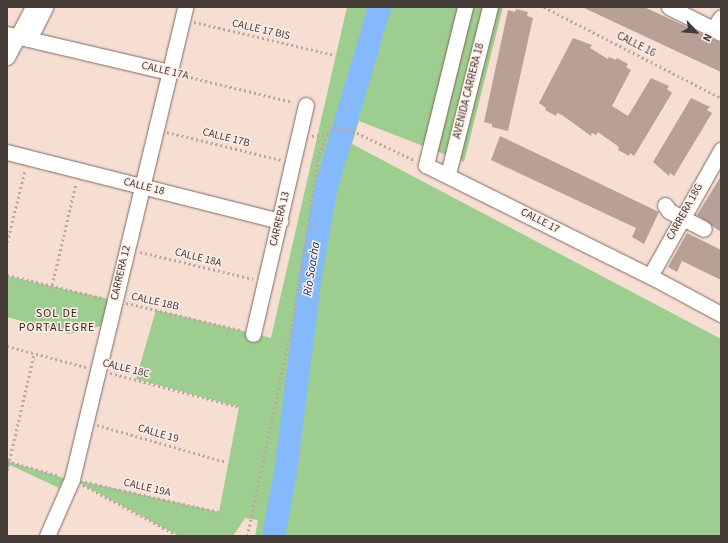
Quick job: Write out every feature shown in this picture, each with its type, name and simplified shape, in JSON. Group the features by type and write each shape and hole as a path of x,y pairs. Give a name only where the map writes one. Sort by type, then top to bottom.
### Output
{"street":[{"path":"7,57 34,7"},
{"path":"18,37 45,7"},
{"path":"426,165 465,7"},
{"name":"AVENIDA CARRERA 18","path":"448,174 490,7"},
{"path":"669,7 718,27"},
{"name":"CARRERA 12","path":"47,536 72,479 184,13"},
{"name":"CALLE 17A","path":"18,37 170,72"},
{"name":"CARRERA 13","path":"253,334 306,105"},
{"name":"CARRERA 18G","path":"650,276 681,218 721,150"},
{"name":"CALLE 18","path":"7,152 280,221"},
{"name":"CALLE 17","path":"426,165 448,174 650,276 721,314"},
{"path":"665,205 681,218 704,229"}],"path":[{"name":"CALLE 16","path":"544,7 721,98"},
{"name":"CALLE 17 BIS","path":"184,13 335,56"},
{"name":"CALLE 17A","path":"170,72 306,105"},
{"path":"247,536 293,320 318,159 327,134 333,127 357,133 426,165"},
{"name":"CALLE 17B","path":"156,130 293,163"},
{"path":"7,242 28,158"},
{"path":"52,285 79,171"},
{"name":"CALLE 18A","path":"127,249 265,282"},
{"name":"CALLE 18B","path":"7,275 253,334"},
{"name":"CALLE 18C","path":"7,346 240,407"},
{"path":"7,470 34,354"},
{"name":"CALLE 19","path":"86,422 226,462"},
{"name":"CALLE 19A","path":"8,461 72,479 219,512"},
{"name":"CALLE 19A","path":"72,479 179,536"}],"green space":[{"path":"347,7 503,7 464,162 359,121 352,144 721,339 721,536 255,536 258,520 245,518 233,536 179,536 72,479 219,512 239,407 136,379 137,375 156,310 271,338"},
{"path":"7,276 108,299 101,326 69,334 7,317"},
{"path":"7,461 64,478 59,488 10,465 7,472"}],"building":[{"path":"582,7 644,7 670,19 721,43 721,72"},
{"path":"516,9 528,12 527,16 533,18 508,131 492,127 492,124 484,122 508,10 515,12"},
{"path":"573,38 592,45 590,48 608,59 609,57 616,60 617,58 628,64 626,67 631,70 612,106 628,116 651,78 669,86 667,89 672,93 634,156 630,153 629,156 618,150 619,147 598,132 596,135 592,133 591,136 562,115 557,113 556,116 545,110 546,108 539,103"},
{"path":"691,98 710,107 707,110 712,113 674,176 670,173 669,176 653,162"},
{"path":"500,136 659,212 644,244 632,237 636,228 491,160"},
{"path":"721,176 721,232 697,215"},
{"path":"687,233 721,250 721,280 682,261 677,272 668,267"}],"waterway":[{"name":"Río Soacha","path":"273,536 285,472 310,274 326,186 379,7"}],"district":[{"name":"SOL DE PORTALEGRE","path":"57,321"}]}
